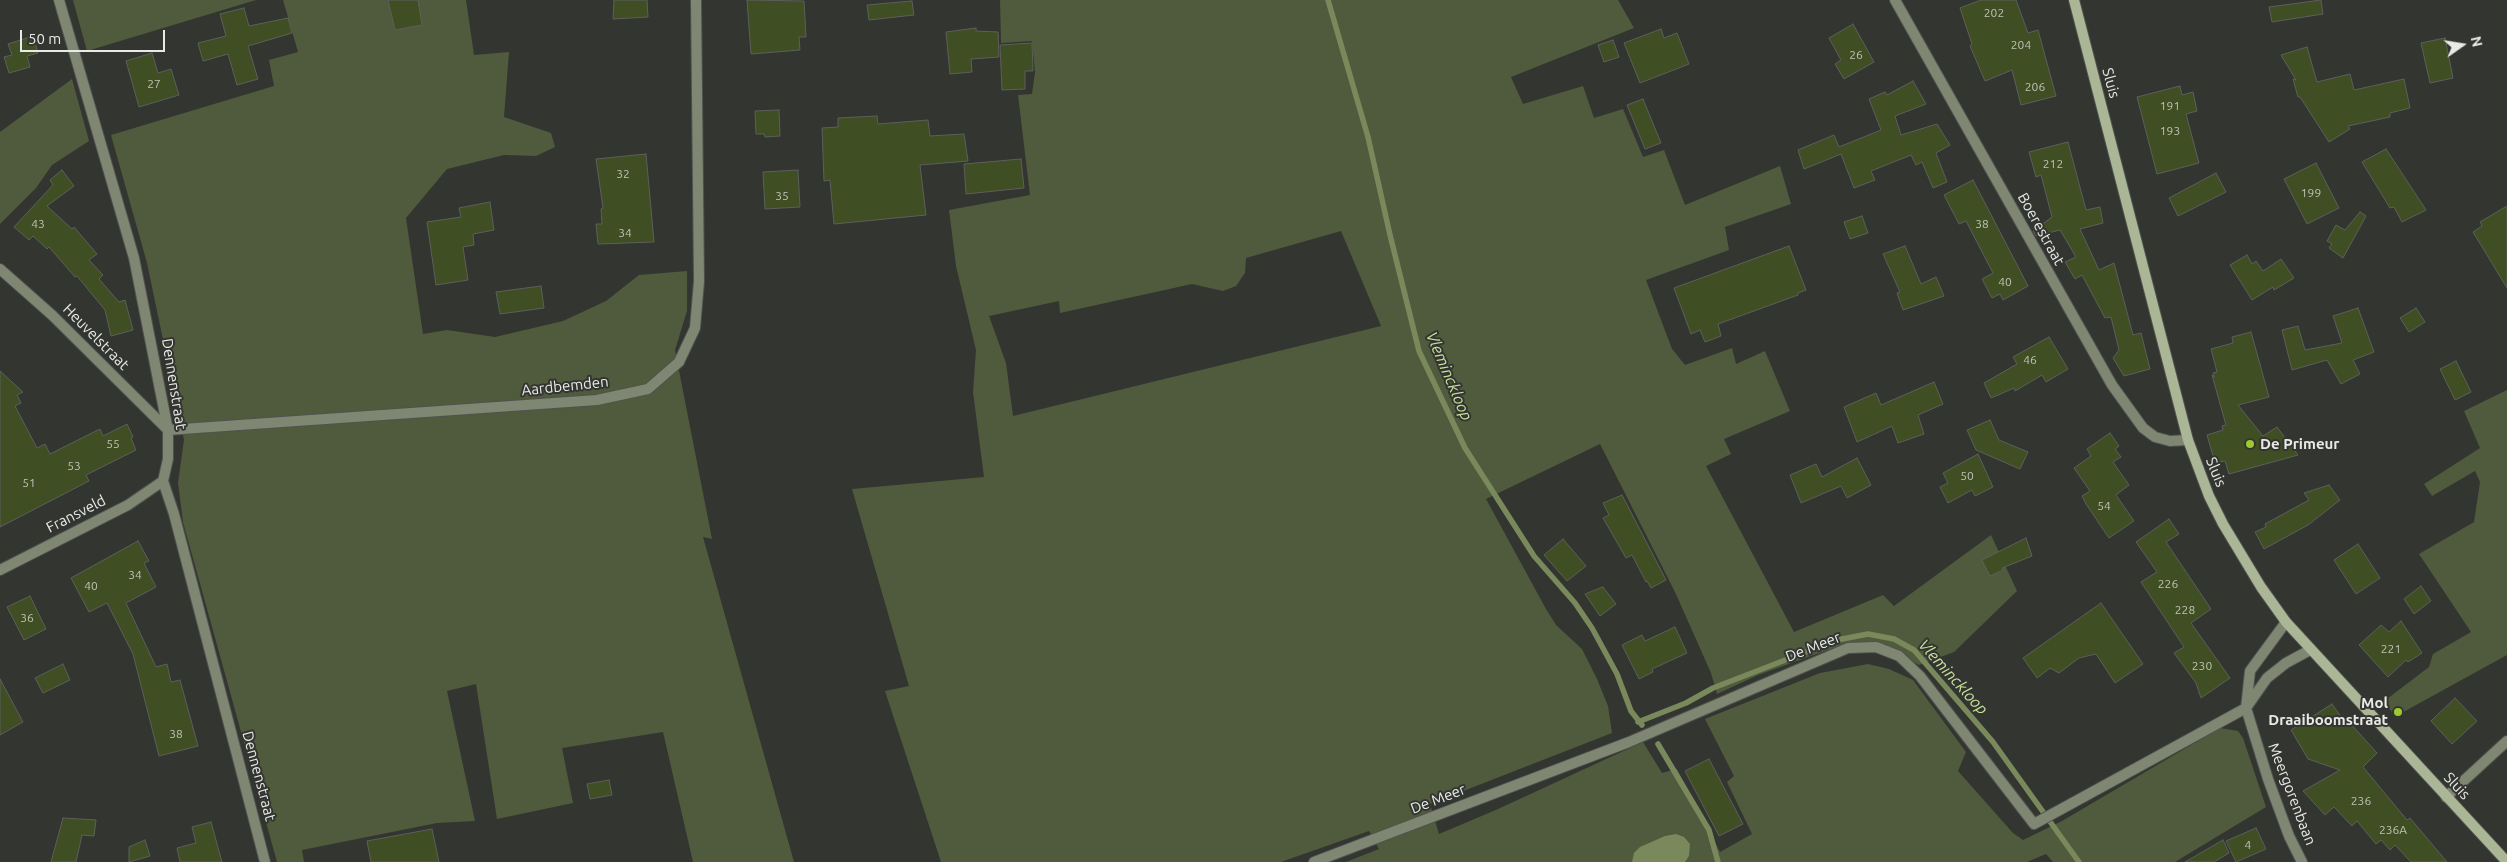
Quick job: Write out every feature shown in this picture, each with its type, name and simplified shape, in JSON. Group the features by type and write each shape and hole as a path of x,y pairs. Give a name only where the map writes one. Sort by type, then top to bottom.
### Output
{"street":[{"name":"Dennenstraat","path":"59,0 134,258 168,430 168,459 162,481 174,514 266,862"},
{"name":"Aardbemden","path":"168,430 598,400 648,389 679,362 695,328 699,281 696,0"},
{"name":"Boerestraat","path":"1895,0 2112,385 2144,428 2155,437 2170,441 2188,440"},
{"name":"Sluis","path":"2074,0 2188,440 2209,496 2223,524 2261,587 2286,622 2507,862"},
{"name":"Heuvelstraat","path":"0,269 52,315 168,430"},
{"name":"Fransveld","path":"0,570 128,505 162,481"},
{"name":"Meergorenbaan","path":"2286,622 2250,671 2246,708 2274,795 2289,836 2302,862"},
{"name":"De Meer","path":"1314,862 1628,742 1848,648 1876,647 1899,656 1920,676 2034,824 2246,708"},
{"path":"2246,708 2267,678 2286,663 2310,650"},
{"path":"2446,797 2507,741"}],"shaded area":[{"path":"73,0 256,0 87,51"},
{"path":"283,0 466,0 474,55 509,52 504,117 551,133 555,147 536,156 504,155 447,169 406,218 423,334 447,330 495,337 563,321 606,301 639,275 687,271 687,311 675,350 712,539 703,537 794,862 693,862 663,732 562,748 573,803 497,819 476,684 447,691 475,821 437,823 302,850 304,862 277,862 183,522 178,483 184,440 147,263 111,135 274,86 269,60 298,52"},
{"path":"1000,0 1618,0 1634,28 1511,77 1523,104 1583,86 1594,118 1623,109 1643,157 1664,150 1685,205 1780,166 1791,204 1725,227 1729,250 1646,280 1672,349 1685,365 1732,348 1736,364 1765,351 1790,411 1724,439 1731,454 1706,466 1794,632 1883,595 1894,606 1991,535 2017,591 1954,652 1919,665 1882,646 1853,645 1825,651 1758,675 1717,694 1711,673 1675,592 1600,444 1486,499 1556,625 1582,649 1608,706 1612,733 1430,804 1439,834 1643,742 1662,773 1677,769 1720,852 1752,834 1727,782 1734,776 1705,719 1820,673 1868,664 1889,669 1913,680 1966,752 1958,771 2013,833 2023,840 2062,821 2220,728 2238,731 2243,738 2266,807 2175,862 2053,862 2046,854 2027,862 1346,862 1379,849 1369,831 1281,862 941,862 885,691 909,686 852,489 984,477 973,392 976,350 956,266 949,210 1030,195 1018,95 1032,94 1035,72 1032,41 1001,43","holes":["1341,231 1381,326 1013,416 1006,363 989,316 1059,301 1060,313 1192,284 1223,291 1236,286 1245,273 1246,258"]},
{"path":"72,79 89,141 52,165 36,188 0,224 0,132"},
{"path":"2507,390 2507,655 2396,716 2383,702 2429,667 2433,654 2471,632 2419,554 2474,522 2480,482 2475,471 2432,496 2424,484 2480,448 2464,411"},
{"path":"1676,834 1684,837 1690,844 1689,856 1685,862 1632,862 1634,853 1640,847 1665,836"}],"building":[{"path":"388,0 418,0 422,25 395,30"},
{"path":"614,0 647,0 648,17 613,19"},
{"path":"747,0 804,1 806,37 799,37 800,50 751,54"},
{"path":"1981,0 2016,0 2028,33 2038,30 2056,96 2021,105 2012,70 1985,81 1970,46 1972,44 1960,8"},
{"path":"2321,0 2323,14 2272,22 2269,7"},
{"path":"912,1 914,15 869,20 867,5"},
{"path":"244,8 249,26 288,18 292,33 248,46 258,79 237,85 228,54 203,61 198,43 226,36 220,14"},
{"path":"1853,24 1874,62 1844,79 1835,64 1841,60 1829,38"},
{"path":"976,28 976,31 998,32 999,57 971,59 972,72 950,74 946,32"},
{"path":"1661,29 1664,38 1677,33 1689,64 1640,83 1624,43"},
{"path":"33,36 38,53 27,56 30,67 9,73 4,57 12,55 8,44"},
{"path":"2445,38 2453,78 2430,83 2421,43"},
{"path":"1613,40 1619,57 1604,62 1598,45"},
{"path":"1032,43 1033,71 1025,71 1025,89 1002,90 1000,45"},
{"path":"2307,47 2317,82 2350,74 2354,90 2404,79 2410,108 2390,113 2390,117 2348,126 2350,129 2329,142 2300,97 2298,97 2293,79 2296,80 2281,55"},
{"path":"152,53 158,73 171,69 179,95 139,107 126,61"},
{"path":"1913,81 1926,104 1895,116 1901,135 1937,124 1950,145 1936,153 1947,182 1933,188 1922,162 1916,165 1911,155 1871,171 1875,180 1854,188 1841,154 1804,169 1798,150 1834,135 1839,147 1881,130 1869,99 1885,92 1887,95"},
{"path":"2180,86 2182,95 2193,92 2197,111 2186,114 2199,163 2157,174 2137,97"},
{"path":"1643,99 1661,143 1645,149 1627,105"},
{"path":"779,110 780,136 765,137 764,134 756,134 755,111"},
{"path":"877,116 878,124 928,120 930,136 964,134 968,161 920,165 926,215 834,224 830,180 824,181 822,128 838,127 838,118"},
{"path":"2068,142 2086,210 2100,207 2103,223 2080,229 2099,270 2114,263 2133,335 2141,333 2150,369 2124,376 2113,358 2119,350 2111,317 2105,318 2082,275 2075,279 2065,262 2076,257 2060,230 2036,236 2033,231 2052,217 2041,175 2036,177 2029,152"},
{"path":"2386,149 2426,210 2402,222 2394,207 2390,208 2362,162"},
{"path":"646,154 654,242 598,244 596,224 602,224 601,209 603,208 596,159"},
{"path":"1021,159 1024,188 966,194 964,164"},
{"path":"2316,163 2339,208 2307,224 2284,179"},
{"path":"62,170 74,186 47,206 72,229 74,227 97,254 89,260 103,275 99,279 119,302 125,300 133,330 111,336 105,310 77,276 75,277 49,247 47,249 33,236 29,240 14,227 53,185 50,180"},
{"path":"798,170 800,207 765,209 763,172"},
{"path":"2216,173 2226,192 2178,216 2169,198"},
{"path":"1973,180 2028,286 2003,300 2000,294 1992,298 1982,279 1993,273 1966,221 1959,224 1944,195"},
{"path":"490,202 494,230 473,234 474,245 463,247 468,280 436,285 427,222 461,217 459,208"},
{"path":"2507,206 2507,288 2473,232 2482,226 2480,222"},
{"path":"2360,212 2366,216 2343,258 2329,248 2332,244 2327,241 2336,225 2345,230"},
{"path":"1862,216 1868,233 1850,239 1844,222"},
{"path":"1789,246 1806,290 1798,293 1798,295 1718,324 1721,336 1705,342 1700,330 1691,334 1674,288"},
{"path":"1905,246 1921,284 1936,277 1944,296 1903,310 1897,293 1900,292 1883,254"},
{"path":"2247,255 2252,264 2256,261 2263,271 2281,259 2294,278 2274,290 2273,287 2252,300 2230,265"},
{"path":"541,286 544,308 500,314 496,292"},
{"path":"2358,308 2374,352 2353,360 2360,374 2341,384 2327,360 2292,370 2282,330 2298,326 2305,350 2342,343 2333,316"},
{"path":"2416,308 2425,322 2409,332 2400,318"},
{"path":"2251,332 2269,397 2238,405 2263,436 2277,427 2298,455 2229,474 2225,461 2215,463 2207,435 2223,430 2222,426 2226,425 2212,375 2214,377 2213,373 2217,372 2211,349 2233,343 2232,337"},
{"path":"2049,337 2068,369 2046,382 2042,375 2015,391 2014,388 1991,398 1984,383 2017,364 2013,357"},
{"path":"2456,361 2471,392 2455,400 2440,369"},
{"path":"0,371 23,392 17,395 21,403 15,406 37,448 45,444 50,454 100,429 103,436 127,424 136,450 86,475 89,481 0,527"},
{"path":"1934,382 1943,404 1918,415 1924,434 1898,443 1892,426 1857,442 1844,407 1876,393 1881,405"},
{"path":"1990,420 1999,440 2028,452 2020,469 1976,450 1967,430"},
{"path":"2110,433 2119,446 2115,449 2121,457 2113,462 2129,485 2116,495 2134,521 2109,538 2082,496 2090,491 2074,468 2091,456 2087,449"},
{"path":"1978,454 1993,487 1975,496 1972,490 1948,503 1940,487 1948,483 1943,473"},
{"path":"1857,458 1871,485 1847,498 1841,486 1801,503 1790,475 1816,464 1822,477"},
{"path":"2329,485 2340,500 2308,525 2264,549 2255,532 2266,527 2265,524 2309,500 2304,493"},
{"path":"1622,495 1666,580 1651,588 1632,555 1626,558 1603,518 1609,515 1603,503"},
{"path":"2169,519 2179,534 2166,542 2211,609 2191,623 2230,678 2201,698 2196,683 2174,653 2184,647 2141,582 2157,572 2136,542"},
{"path":"2026,538 2032,556 2002,568 2003,570 1990,576 1982,560"},
{"path":"1563,539 1586,566 1567,581 1544,555"},
{"path":"138,541 149,561 144,563 156,587 126,603 156,667 167,664 171,682 180,680 198,746 159,756 133,654 107,603 89,612 71,578"},
{"path":"2358,544 2380,578 2356,594 2334,560"},
{"path":"2421,586 2431,601 2414,614 2404,599"},
{"path":"1603,587 1616,604 1600,616 1585,594"},
{"path":"30,596 46,629 24,640 7,607"},
{"path":"2101,603 2143,664 2115,683 2096,654 2079,658 2059,673 2050,668 2037,678 2023,658"},
{"path":"2401,621 2422,653 2408,662 2406,660 2388,677 2359,645 2381,625 2389,632"},
{"path":"1675,627 1687,653 1652,669 1653,672 1639,679 1622,645 1642,635 1645,641"},
{"path":"63,664 70,680 43,693 35,678"},
{"path":"0,679 23,722 0,735"},
{"path":"2455,698 2477,721 2452,744 2431,721"},
{"path":"2332,704 2346,724 2349,722 2377,753 2363,767 2407,820 2410,818 2447,862 2411,862 2395,845 2390,850 2381,840 2376,844 2357,821 2352,826 2334,807 2325,815 2303,791 2340,770 2308,759 2291,730"},
{"path":"1709,759 1743,824 1719,836 1685,771"},
{"path":"609,780 612,795 590,799 587,784"},
{"path":"63,818 96,820 94,836 82,835 76,862 51,862"},
{"path":"211,822 222,862 180,862 177,848 196,843 192,827"},
{"path":"2256,828 2266,849 2236,862 2226,841"},
{"path":"432,829 439,862 371,862 367,841"},
{"path":"145,840 150,856 129,862 129,847"},
{"path":"2223,840 2229,853 2214,862 2185,862"}],"waterway":[{"name":"Vleminckloop","path":"1328,0 1368,137 1419,351 1465,448 1534,556 1575,603 1592,628 1617,674 1631,711 1642,725"},
{"name":"Vleminckloop","path":"1638,722 1686,703 1713,688 1837,640 1868,634 1894,639 1914,650 1993,742 2079,862"},
{"path":"1658,744 1709,830 1718,862"}],"place":[{"name":"De Primeur","path":"2250,444"},
{"name":"Mol Draaiboomstraat","path":"2398,712"}]}
